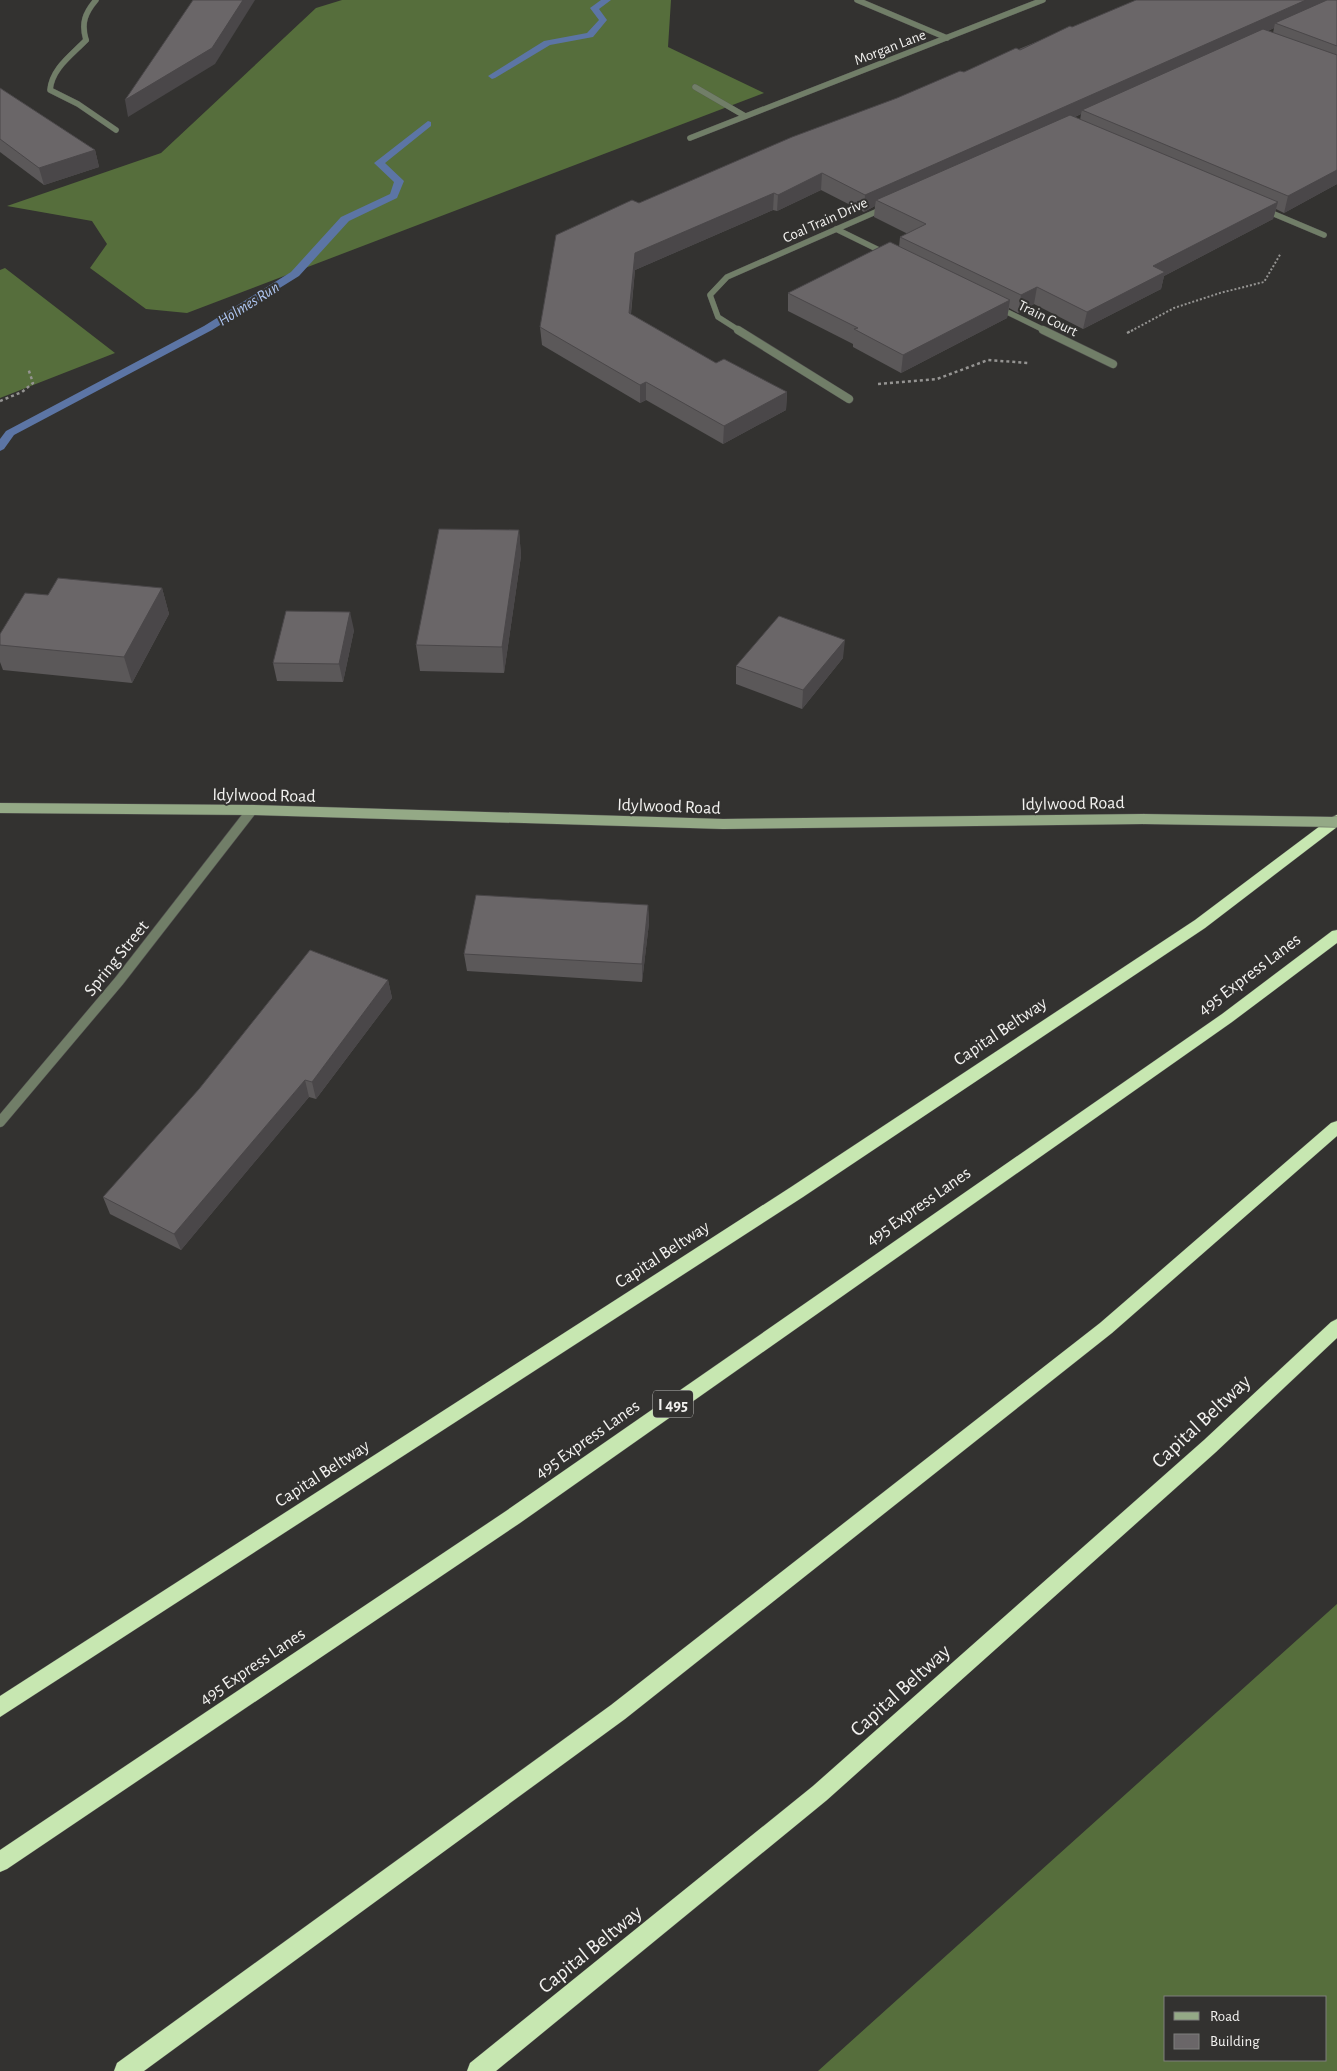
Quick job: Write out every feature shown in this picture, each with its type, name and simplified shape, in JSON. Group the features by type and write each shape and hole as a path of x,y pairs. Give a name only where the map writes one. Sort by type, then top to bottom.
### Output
{"highway":[{"name":"Capital Beltway","path":"0,1707 798,1192 1200,924 1337,821"},
{"name":"495 Express Lanes","path":"0,1862 513,1517 951,1209 1227,1018 1337,935"},
{"path":"125,2071 626,1706 1106,1328 1337,1127"},
{"name":"Capital Beltway","path":"478,2071 820,1793 1210,1446 1337,1327"}],"main road":[{"name":"Idylwood Road","path":"0,808 252,810 723,824 1143,819 1337,821"}],"street":[{"path":"96,0 85,14 82,28 86,40 49,82 50,90 78,104 116,130"},
{"path":"856,0 947,38"},
{"name":"Morgan Lane","path":"690,138 1043,0"},
{"path":"695,87 745,116"},
{"name":"Coal Train Drive","path":"849,398 718,317 710,294 727,277 890,205"},
{"path":"1258,207 1324,235"},
{"path":"836,229 898,259"},
{"name":"Train Court","path":"994,306 1113,364"},
{"name":"Spring Street","path":"0,1122 119,982 252,810"}],"path":[{"path":"0,401 22,392 33,383 28,368"}],"green space":[{"path":"342,0 671,0 668,47 764,93 187,313 146,309 90,268 107,244 92,221 7,206 161,153 316,8"},
{"path":"5,268 115,353 0,398 0,270"},
{"path":"1337,1604 1337,2071 818,2071"}],"building":[{"path":"193,0 243,0 212,48 125,100"},
{"path":"1136,0 1306,0 865,195 822,173 778,195 774,193 635,253 629,313 716,363 724,359 787,392 724,426 646,382 640,385 540,327 556,235 632,200 639,203 792,137 897,98 960,71 964,72 1016,48 1020,50 1070,26 1072,27"},
{"path":"1327,0 1337,0 1337,46 1275,23"},
{"path":"1263,29 1337,55 1337,170 1288,196 1082,110"},
{"path":"0,88 95,150 39,168 0,139"},
{"path":"1070,115 1278,202 1153,266 1165,272 1087,312 1037,287 1021,295 900,237 926,224 876,200"},
{"path":"890,242 1010,300 903,355 854,329 858,328 788,293"},
{"path":"439,529 519,530 502,647 416,645"},
{"path":"58,578 162,588 124,657 0,645 0,634 25,593 48,595"},
{"path":"286,611 350,612 339,664 273,663"},
{"path":"779,616 845,640 803,690 736,666"},
{"path":"476,895 648,905 642,964 464,954"},
{"path":"310,950 388,980 312,1082 305,1080 174,1234 103,1197 199,1089"}],"waterway":[{"name":"Holmes Run","path":"492,76 547,43 590,35 603,20 594,8 607,0"},
{"name":"Holmes Run","path":"0,447 10,433 208,328 295,274 345,219 394,196 399,181 379,163 428,124"}]}
